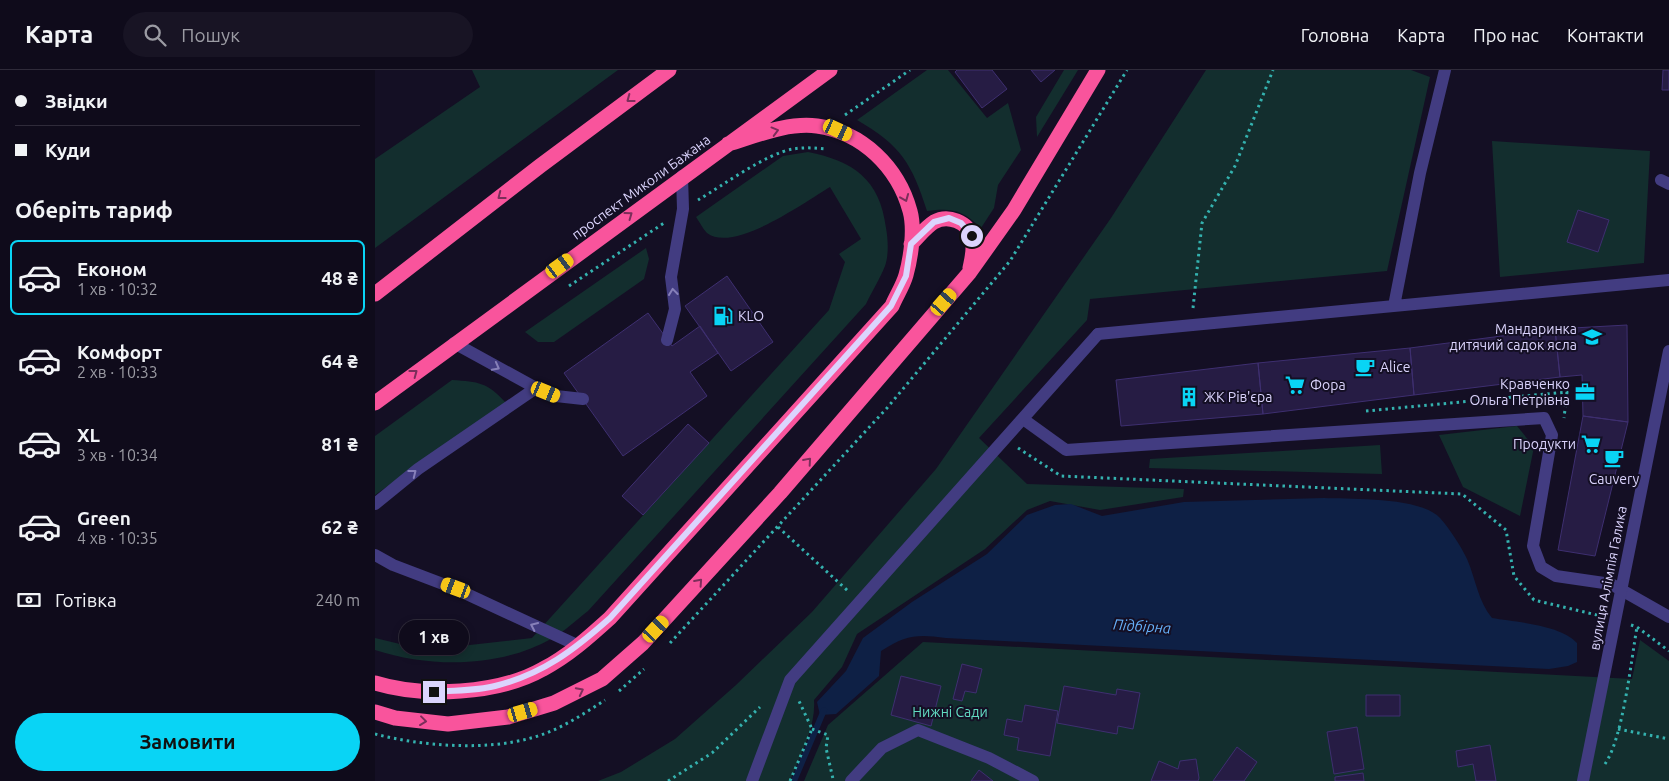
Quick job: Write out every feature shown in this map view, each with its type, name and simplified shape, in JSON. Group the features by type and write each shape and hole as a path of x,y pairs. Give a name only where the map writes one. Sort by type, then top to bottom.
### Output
{"highway":[{"path":"375,294 539,166 669,70"},
{"name":"проспект Миколи Бажана","path":"375,402 682,176 830,70"},
{"path":"375,712 395,718 448,724 508,717 554,703 602,679 643,643 781,493 970,272 1014,210 1098,70"},
{"path":"375,683 434,692 494,687 542,670 579,646 610,618 891,306 906,276 911,244 911,212 899,184 880,159 863,142 838,130 815,126 782,128 728,144"},
{"path":"911,244 934,222 949,218 961,223 972,236 973,252 970,272"}],"street":[{"path":"1394,306 1419,173 1445,70"},
{"path":"667,340 675,309 671,277 683,209 682,176"},
{"path":"752,781 790,680 1098,334 1669,280"},
{"path":"454,343 536,388 556,396 583,399"},
{"name":"вулиця Алімпія Галика","path":"1583,781 1669,351"},
{"path":"375,504 418,469 536,388"},
{"path":"1023,419 1066,450 1544,418 1552,435 1533,546 1541,568 1556,576 1611,584 1669,617"},
{"path":"375,555 393,565 456,588 579,646"},
{"path":"851,781 882,748 918,730 989,758 1033,781"}],"path":[{"path":"845,116 910,70"},
{"path":"1191,325 1202,223 1235,166 1273,70"},
{"path":"568,287 683,209 774,156 791,149 809,147 827,149"},
{"path":"1004,440 1061,476 1461,494 1506,530 1514,576 1534,600 1615,619 1637,627 1669,651"},
{"path":"778,526 859,602"},
{"path":"1603,767 1613,753 1637,627"},
{"path":"790,680 812,730 790,781"},
{"path":"669,781 712,753 761,706"},
{"path":"1618,729 1669,739"},
{"path":"812,730 827,735 825,748 833,781"}],"green space":[{"path":"472,70 618,70 375,248 375,159 480,87"},
{"path":"927,70 948,70 987,118 1008,103 1021,150 998,185 994,208 981,228 968,217 951,210 927,211 916,180 903,157 884,138 857,120"},
{"path":"1064,70 1078,70 1037,137 1036,117"},
{"path":"1206,70 1411,70 1430,77 1387,271 1090,299 1087,320 979,438 1027,484 1184,489 1183,497 1100,510 1050,501 1027,510 985,549 857,634 842,667 814,700 813,721 803,752 790,781 598,781 621,772 675,739 736,685 812,612 936,469 1111,218"},
{"path":"1492,141 1650,151 1644,263 1500,277"},
{"path":"808,152 851,167 871,185 878,197 887,232 887,257 883,271 866,304 588,611 561,633 531,649 487,660 442,662 419,660 375,650 375,638 425,650 532,638 829,310 845,262 839,254 861,239 830,187 770,223 734,237 719,238 707,233 696,217 783,156"},
{"path":"646,248 649,259 644,279 554,342 538,342 525,332"},
{"path":"452,380 482,384 506,403 375,495 375,436"},
{"path":"1517,426 1534,447 1520,516 1463,487 1439,435"},
{"path":"1380,445 1382,474 1149,468 1150,459"},
{"name":"Нижні Сади","path":"1640,640 1669,661 1669,781 804,781 828,725 923,642 1632,679"}],"water":[{"path":"1324,498 1368,499 1402,503 1431,511 1440,518 1462,549 1483,605 1492,618 1537,625 1570,637 1577,643 1577,662 1568,666 1549,669 919,636 905,639 881,651 879,676 836,714 820,715 817,702 846,671 863,638 912,602 987,554 1027,515 1055,505 1071,504 1102,516 1184,502"}],"building":[{"path":"957,70 992,70 1007,89 982,108 955,72"},
{"path":"1031,70 1055,70 1041,82"},
{"path":"1663,70 1669,70 1669,90 1662,90"},
{"path":"1578,210 1609,220 1598,252 1567,242"},
{"name":"KLO","path":"727,276 773,342 731,371 685,306"},
{"path":"648,313 672,346 700,326 718,353 690,372 707,396 623,456 564,373"},
{"path":"1627,325 1628,422 1583,416 1582,375 1560,377 1555,329"},
{"path":"1555,329 1560,377 1414,395 1410,348"},
{"path":"1410,348 1414,395 1263,414 1258,363"},
{"name":"ЖК Рів'єра","path":"1258,363 1263,414 1121,426 1116,380"},
{"path":"1583,416 1628,422 1595,556 1558,550"},
{"path":"688,424 709,443 643,515 622,496"},
{"path":"962,664 982,669 976,693 965,691 962,701 953,699"},
{"path":"901,676 941,686 931,726 891,715"},
{"path":"1064,686 1116,695 1117,689 1140,693 1133,729 1118,726 1117,734 1057,723"},
{"path":"1366,695 1400,695 1400,716 1366,716"},
{"path":"1025,705 1058,711 1050,756 1017,750 1019,738 1004,735 1007,719 1022,722"},
{"path":"1357,727 1364,769 1334,774 1327,732"},
{"path":"1490,745 1496,781 1476,781 1473,764 1458,767 1456,751"},
{"path":"1237,747 1257,762 1244,781 1213,781"},
{"path":"1196,759 1198,781 1151,781 1159,761 1178,769 1180,761"},
{"path":"979,770 993,781 971,781"},
{"path":"1363,773 1364,781 1335,781 1335,777"}],"waterway":[{"name":"Підбірна","path":"794,781 824,710"}],"place":[{"name":"KLO","path":"723,316"},
{"name":"Мандаринка дитячий садок ясла","path":"1592,337"},
{"name":"Alice","path":"1365,367"},
{"name":"Фора","path":"1295,385"},
{"name":"Кравченко Ольга Петрівна","path":"1585,392"},
{"name":"ЖК Рів'єра","path":"1189,397"},
{"name":"Продукти","path":"1591,444"},
{"name":"Cauvery","path":"1614,458"}],"route":[{"path":"434,692 494,687 542,670 579,646 610,618 891,306 906,276 911,244 934,222 949,218 961,223 972,236"}]}
